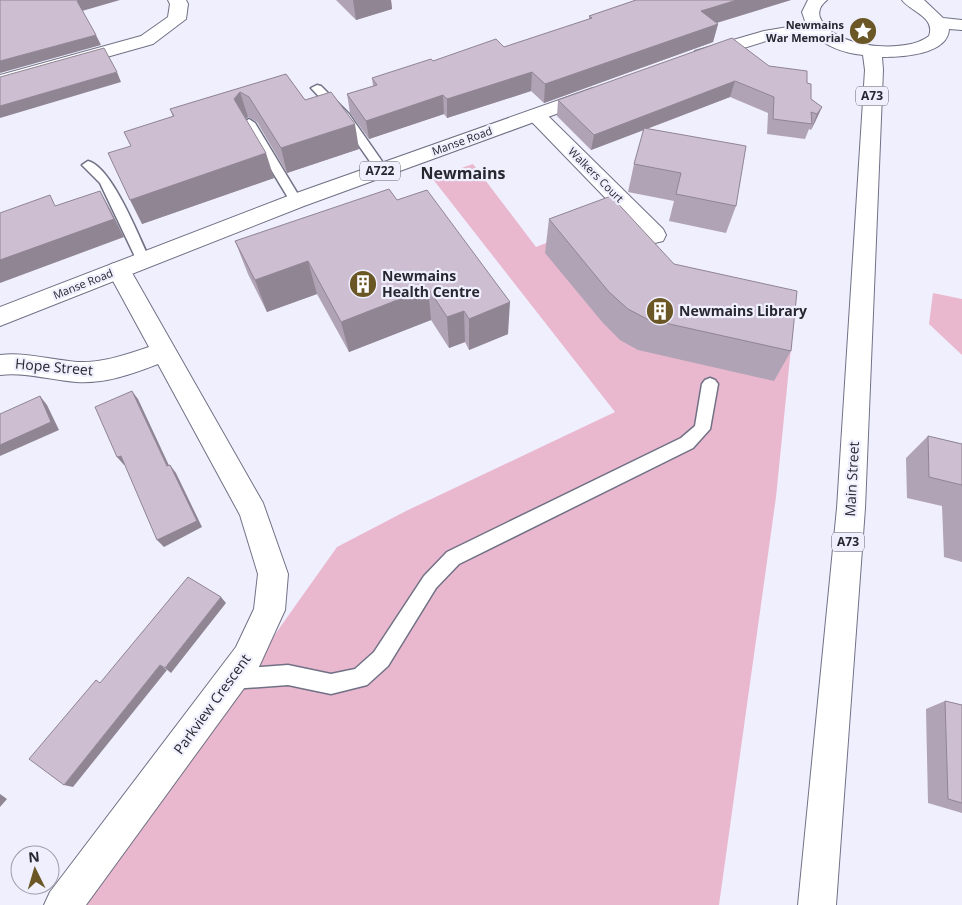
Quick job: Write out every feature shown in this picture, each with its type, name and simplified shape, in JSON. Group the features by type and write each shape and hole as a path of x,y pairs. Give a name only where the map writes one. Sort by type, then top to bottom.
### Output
{"main road":[{"path":"0,81 147,40 177,19 180,4 177,0"},
{"path":"818,0 814,2 810,12 811,19 817,28 844,46 872,52 893,52 926,46 936,40 940,33 938,23 928,11 911,0"},
{"path":"938,23 962,25"},
{"path":"684,61 737,42 817,28"},
{"name":"Main Street","path":"817,905 851,508 874,70 872,52"},
{"name":"Manse Road","path":"0,317 296,201 614,86"},
{"name":"Walkers Court","path":"536,115 655,235"},
{"name":"Parkview Crescent","path":"63,905 247,658 269,610 273,574 252,512 165,351 131,265"},
{"name":"Hope Street","path":"0,365 17,362 58,370 89,372 119,368 165,351"}],"lane":[{"path":"317,88 345,116 382,170"},
{"path":"249,123 296,201"},
{"path":"88,165 105,181 131,265"},
{"path":"232,679 288,676 331,684 360,678 381,659 430,582 453,558 687,443 702,429 710,384"}],"shaded area":[{"path":"473,164 536,247 614,216 679,280 795,308 776,497 719,905 83,905 337,547 406,511 615,412 432,178"},
{"path":"933,293 962,299 962,355 929,324"}],"building":[{"path":"0,0 79,0 77,1 96,35 0,61"},
{"path":"636,0 737,0 701,11 718,24 545,84 532,72 447,99 443,95 366,121 347,94 377,85 372,78 431,59 433,61 496,39 504,47 592,18 589,16"},
{"path":"732,38 769,66 807,71 807,83 811,84 811,99 822,107 817,114 811,112 812,124 773,119 774,97 735,81 594,135 558,100"},
{"path":"104,48 117,72 0,106 0,77"},
{"path":"286,74 305,100 331,92 355,124 281,148 249,97 240,92 234,99 266,153 130,200 108,153 131,146 124,132 174,116 170,109"},
{"path":"644,128 746,146 736,206 676,194 681,173 634,164"},
{"path":"389,189 397,200 427,190 510,302 469,319 464,311 447,317 428,288 341,322 308,261 255,280 235,241"},
{"path":"100,191 114,219 0,260 0,213 50,195 55,206"},
{"path":"611,196 674,264 797,291 791,351 647,319 628,309 609,292 549,219"},
{"path":"132,391 167,466 170,465 197,521 157,540 121,456 117,457 95,407"},
{"path":"40,396 51,422 0,445 0,414"},
{"path":"928,436 962,444 962,485 929,477"},
{"path":"188,577 221,597 165,668 160,665 64,785 29,759 96,680 100,683"},
{"path":"945,701 962,705 962,803 948,799"}],"place":[{"name":"Newmains War Memorial","path":"863,31"},
{"name":"Newmains Health Centre","path":"363,284"},
{"name":"Newmains Library","path":"660,311"}],"district":[{"name":"Newmains","path":"463,173"}]}
